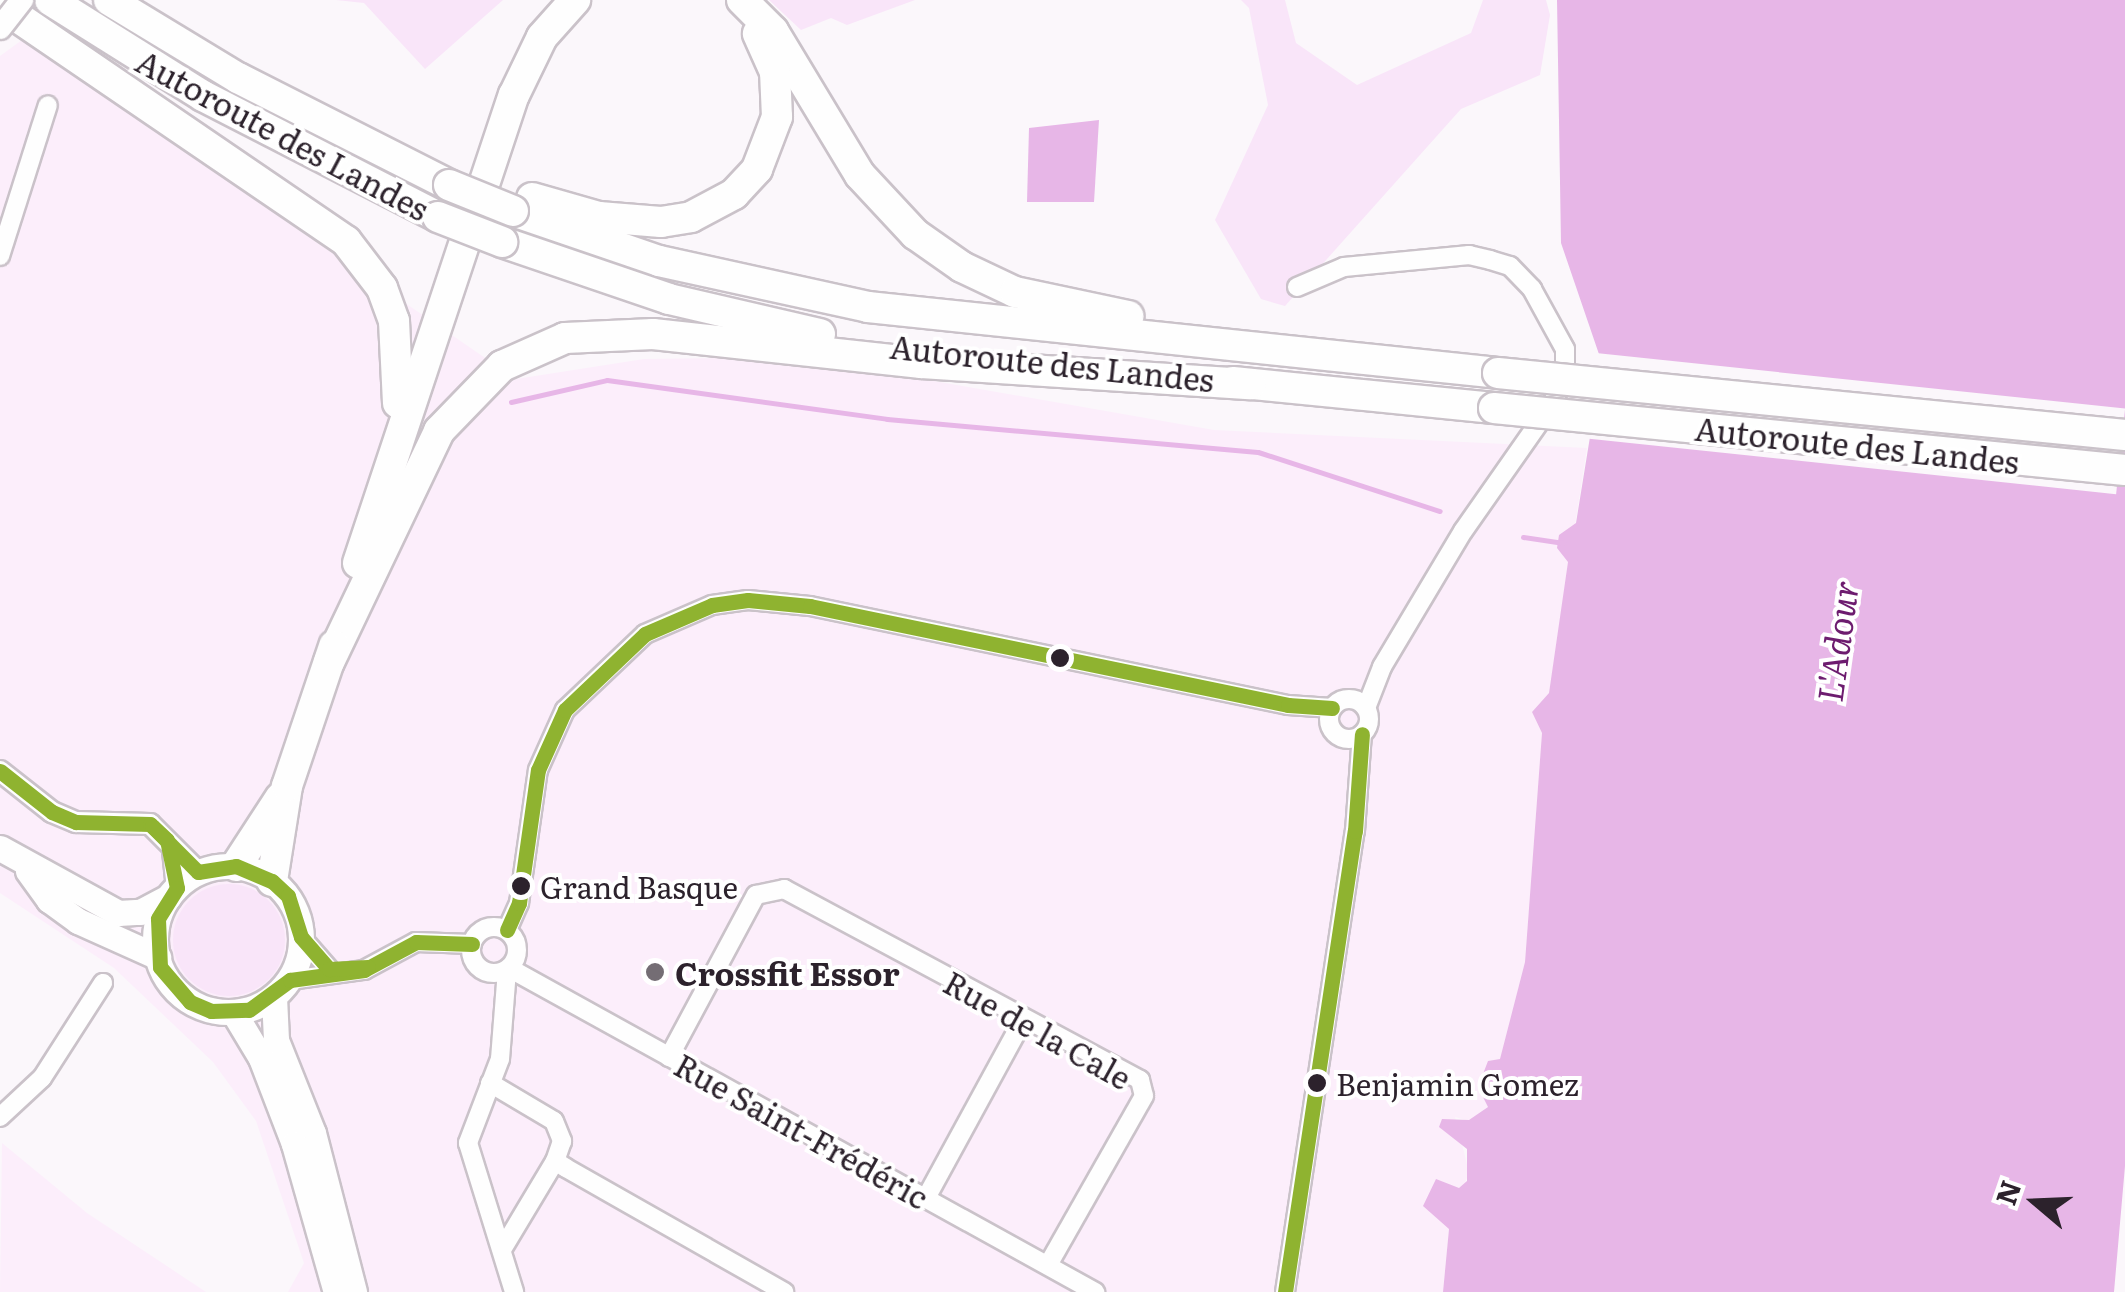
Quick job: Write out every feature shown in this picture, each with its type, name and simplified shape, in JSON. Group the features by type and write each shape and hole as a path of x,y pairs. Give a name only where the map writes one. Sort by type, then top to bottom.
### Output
{"highway":[{"name":"Autoroute des Landes","path":"50,0 203,96 438,217 669,299 792,329 928,351 2125,470"},
{"name":"Autoroute des Landes","path":"110,0 328,123 659,261 868,307 1430,367 2125,434"},
{"path":"272,881 288,786 385,476 514,96 542,38 574,0"},
{"path":"516,203 643,222 691,217 734,194 765,155 778,102 764,43 732,0"},
{"path":"742,0 774,31 875,194 962,268 1015,292 1077,309 1380,345 1430,367"},
{"path":"0,4 298,202 361,257 382,288 399,342 401,384 385,476"},
{"path":"329,662 440,431 502,366 564,338 654,334 922,363 1250,384"},
{"path":"236,866 288,786"}],"main road":[{"path":"0,28 22,0"},
{"path":"0,848 25,867 118,913 140,912 181,886 236,866 272,881 292,906 302,937 282,988 276,1040 314,1133 354,1292"},
{"path":"25,867 49,900 78,921 158,957"},
{"path":"181,886 158,920 158,957 172,987 190,1002 234,1013 282,988"},
{"path":"234,1013 261,1058 294,1144 336,1292"}],"street":[{"path":"0,256 48,105"},
{"path":"502,970 518,953 507,930 519,903 538,770 565,710 645,634 712,605 748,600 810,606 1330,715 1358,703 1464,532 1531,438 1564,376 1565,349 1532,289 1510,266 1470,256 1344,267 1297,287"},
{"path":"1285,1292 1360,779 1362,734 1358,703"},
{"path":"1330,715 1360,779"},
{"path":"1340,738 1362,734"},
{"path":"0,771 52,812 76,822 150,824 173,852 181,886"},
{"name":"Rue de la Cale","path":"669,1058 756,895 784,888 1022,1020 1140,1080 1144,1096 1048,1265"},
{"path":"472,944 486,928 507,930"},
{"path":"302,937 329,969"},
{"path":"282,988 329,969 364,970 416,942 472,944"},
{"path":"472,944 476,965 502,970"},
{"path":"502,970 508,1009 490,1082 475,1114 469,1160 503,1248 514,1292"},
{"name":"Rue Saint-Frédéric","path":"502,970 1095,1292"},
{"path":"0,1116 42,1078 103,983"},
{"path":"926,1198 1022,1020"},
{"path":"490,1082 554,1121 562,1142 556,1161 503,1248"},
{"path":"556,1161 784,1292"}],"shaded area":[{"path":"336,0 503,0 425,69 364,3"},
{"path":"769,0 915,0 847,25 831,18 801,30"},
{"path":"1241,0 1285,0 1296,43 1357,85 1471,33 1483,0 1546,0 1550,15 1540,75 1461,109 1285,306 1261,299 1215,220 1268,105 1249,8"},
{"path":"22,40 516,379 644,359 797,357 1214,430 1587,448 1549,693 1532,712 1542,733 1525,962 1488,1107 1469,1121 1455,1117 1469,1172 1449,1229 1443,1292 288,1292 304,1263 256,1121 213,1062 114,968 0,893 0,56"},
{"path":"229,884 250,888 269,900 281,919 285,940 281,961 269,980 250,992 229,996 208,992 189,980 177,961 173,940 177,919 189,900 208,888"},
{"path":"2,1143 87,1213 206,1292 0,1292"}],"water":[{"name":"L'Adour","path":"1557,0 2125,0 2125,1166 2114,1292 1443,1292 1449,1229 1423,1206 1436,1179 1459,1188 1467,1181 1467,1149 1439,1127 1442,1119 1469,1120 1488,1107 1478,1087 1488,1061 1500,1059 1525,962 1542,733 1532,712 1549,693 1568,562 1557,548 1559,535 1576,523 1602,363 1561,243"},
{"path":"1099,120 1094,202 1027,202 1029,128"}],"pier":[{"path":"1596,353 2125,409 2116,494 1587,439"}],"waterway":[{"path":"511,402 607,380 887,419 1258,452 1440,511"},
{"path":"1523,537 1564,543"}],"transit line":[{"path":"507,930 519,903 538,770 565,710 645,634 712,605 748,600 810,606 1288,705 1332,708"},
{"path":"1285,1292 1355,831 1362,734"},
{"path":"0,771 52,812 76,822 150,824 167,840 177,888 158,919 160,967 190,1002 211,1011 249,1010 290,980 364,970 416,942 472,944"},
{"path":"152,826 198,872 236,866 272,881 288,896 301,937 329,969 368,967"}],"place":[{"name":"Grand Basque","path":"521,886"},
{"name":"Crossfit Essor","path":"655,972"},
{"name":"Benjamin Gomez","path":"1317,1083"}]}
